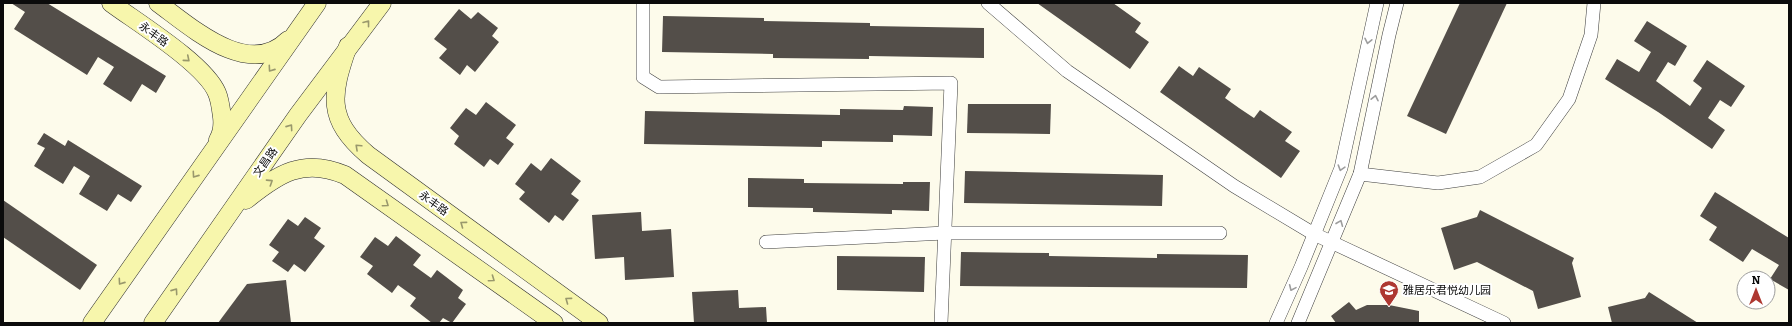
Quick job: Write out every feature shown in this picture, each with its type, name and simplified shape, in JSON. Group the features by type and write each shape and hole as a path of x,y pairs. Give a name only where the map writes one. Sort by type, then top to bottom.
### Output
{"street":[{"name":"永丰路","path":"111,3 186,57 210,81 217,92 221,109 222,123 221,136 212,153"},
{"path":"158,3 214,43 243,54 273,50 283,45 300,28"},
{"path":"92,323 317,3"},
{"name":"文昌路","path":"153,323 228,214 348,46 382,3"},
{"path":"643,3 643,77 659,87 951,82 941,323"},
{"path":"988,3 1067,71 1234,186 1314,234 1504,323"},
{"path":"1276,323 1341,168 1377,3"},
{"path":"1298,323 1360,174 1397,3"},
{"path":"1360,174 1438,183 1480,177 1536,145 1569,99 1591,35 1594,3"},
{"name":"永丰路","path":"348,46 339,72 336,100 337,112 346,135 368,155 600,323"},
{"path":"228,214 263,186 294,169 321,167 334,170 345,175 554,323"},
{"path":"766,242 945,233 1220,233"}],"building":[{"path":"11,3 47,3 166,76 156,93 142,84 131,102 103,84 114,67 98,57 87,75 14,29 25,12"},
{"path":"1037,3 1113,3 1141,23 1135,32 1149,42 1130,69"},
{"path":"1460,3 1507,3 1446,134 1407,116"},
{"path":"459,9 471,19 478,12 498,28 492,36 499,42 475,72 467,65 460,75 439,58 447,49 434,39"},
{"path":"663,16 764,18 764,21 870,23 870,26 984,28 984,58 869,56 869,59 773,58 773,54 662,52"},
{"path":"1647,21 1687,46 1675,66 1668,62 1656,81 1690,106 1702,88 1693,81 1707,60 1745,86 1731,107 1720,100 1708,118 1725,130 1712,149 1658,112 1605,79 1617,59 1639,72 1651,52 1634,41"},
{"path":"1179,66 1193,76 1199,67 1231,89 1225,98 1239,108 1254,118 1260,110 1292,132 1285,141 1300,151 1281,178 1160,92"},
{"path":"486,102 516,125 506,138 514,144 498,165 490,159 484,167 454,144 459,136 450,128 466,108 476,115"},
{"path":"968,104 1051,104 1050,134 967,133"},
{"path":"904,106 933,107 932,136 893,135 893,142 822,141 822,147 644,144 645,111 840,115 840,109 903,110"},
{"path":"44,133 65,146 68,140 142,186 131,202 118,194 107,211 79,194 90,176 74,166 63,184 34,166 45,148 37,144"},
{"path":"551,158 581,181 571,194 579,200 563,221 555,215 549,223 519,199 525,192 515,184 531,163 541,171"},
{"path":"965,171 1163,175 1162,206 964,203"},
{"path":"748,178 804,179 804,183 903,184 903,182 930,182 929,211 892,210 892,214 813,212 813,208 748,207"},
{"path":"1715,192 1789,238 1789,290 1776,282 1776,270 1779,265 1752,249 1743,262 1709,240 1717,227 1700,216"},
{"path":"3,200 97,265 80,290 3,237"},
{"path":"1480,210 1574,258 1572,263 1581,297 1538,309 1533,291 1477,262 1454,270 1441,228 1477,217"},
{"path":"641,212 642,231 671,229 674,277 625,280 624,257 595,259 592,215"},
{"path":"305,217 321,228 314,238 325,246 305,272 294,264 288,272 272,261 279,252 269,245 288,219 298,226"},
{"path":"396,236 421,255 413,265 431,278 437,270 463,290 458,298 466,304 452,323 443,318 439,323 432,323 410,306 416,298 398,285 392,293 367,274 373,266 360,257 375,237 388,246"},
{"path":"961,252 1049,253 1049,256 1157,258 1157,254 1248,255 1247,288 960,286"},
{"path":"837,256 925,257 924,292 837,290"},
{"path":"286,280 291,323 218,323 247,284"},
{"path":"738,290 739,308 766,307 767,323 694,323 692,292"},
{"path":"1649,292 1698,323 1612,323 1608,307 1645,298"},
{"path":"1349,302 1356,310 1367,305 1389,305 1419,311 1419,323 1336,323 1331,316"}],"place":[{"name":"雅居乐君悦幼儿园","path":"1389,307"}]}
